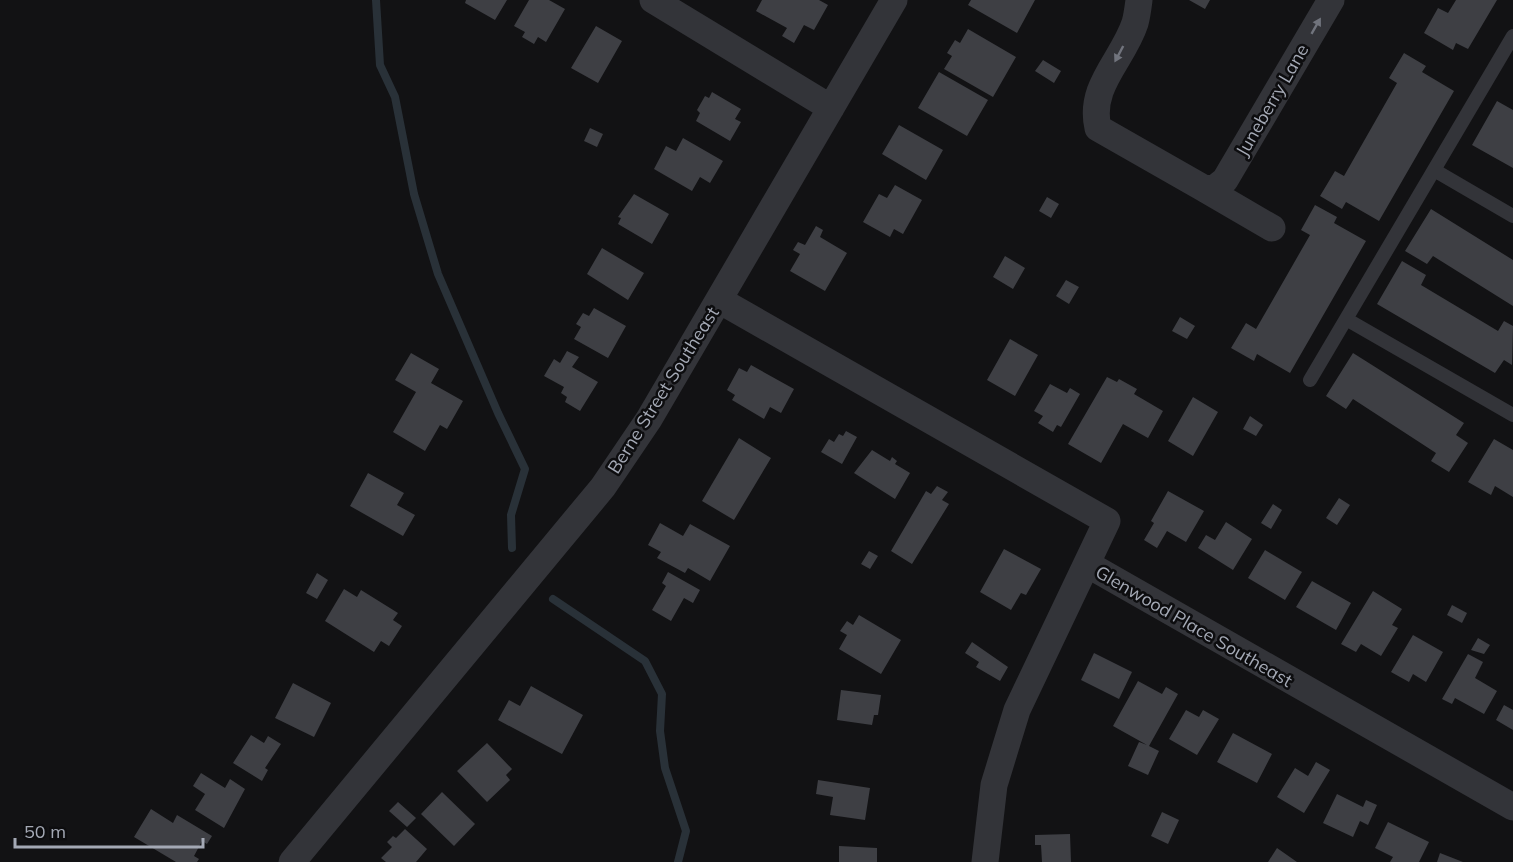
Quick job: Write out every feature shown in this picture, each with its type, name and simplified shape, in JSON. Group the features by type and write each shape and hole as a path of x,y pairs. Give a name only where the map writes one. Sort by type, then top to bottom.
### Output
{"street":[{"path":"653,0 831,108"},
{"name":"Berne Street Southeast","path":"292,862 603,487 649,419 894,0"},
{"path":"1139,0 1134,24 1096,96 1095,115 1098,128 1272,228"},
{"name":"Juneberry Lane","path":"1205,189 1215,188 1225,180 1331,0"},
{"name":"Glenwood Place Southeast","path":"719,300 1107,521 1087,564 1513,807"},
{"path":"985,862 994,785 1017,710 1087,564"},
{"name":"Berne Street Southeast","path":"301,862 341,804"}],"lane":[{"path":"1310,380 1513,36"},
{"path":"1434,170 1513,216"},
{"path":"1346,318 1513,415"}],"building":[{"path":"466,0 507,0 495,20 465,3"},
{"path":"529,0 549,0 565,9 546,42 538,37 534,44 522,37 525,32 514,26"},
{"path":"762,0 819,0 828,5 814,30 804,25 794,43 782,36 787,28 756,11"},
{"path":"971,0 1035,0 1017,33 968,5"},
{"path":"1189,0 1210,0 1205,9"},
{"path":"1456,0 1497,0 1468,49 1456,43 1453,50 1424,33 1438,8 1448,13"},
{"path":"596,26 622,41 598,83 571,68"},
{"path":"968,29 1016,57 993,97 944,69 952,56 947,53 955,40 960,43"},
{"path":"1404,53 1426,66 1422,72 1454,91 1379,221 1346,202 1342,209 1320,196 1335,171 1344,176 1397,83 1389,78"},
{"path":"1043,60 1061,71 1054,83 1035,71"},
{"path":"939,72 988,100 967,136 918,108"},
{"path":"712,92 741,109 735,119 741,122 730,141 696,121 700,113 697,110 705,96 709,98"},
{"path":"1497,101 1513,110 1513,168 1472,145"},
{"path":"899,125 943,150 926,180 882,154"},
{"path":"590,128 603,134 597,147 584,141"},
{"path":"683,138 723,161 710,183 700,177 692,191 654,169 666,146 676,151"},
{"path":"895,185 922,200 903,234 894,229 890,237 863,222 879,194 887,198"},
{"path":"634,194 669,214 652,244 618,224 621,218 618,217"},
{"path":"1047,197 1059,204 1051,218 1039,211"},
{"path":"1315,205 1337,217 1334,223 1366,241 1290,373 1257,354 1254,361 1231,348 1246,323 1256,329 1310,235 1301,230"},
{"path":"1431,209 1513,260 1513,306 1433,256 1427,264 1405,251"},
{"path":"816,226 823,230 820,237 847,253 825,291 790,271 800,254 793,250 798,242 805,245"},
{"path":"602,248 644,273 628,300 587,274"},
{"path":"1005,256 1025,268 1013,289 993,277"},
{"path":"1402,261 1426,275 1421,285 1498,331 1504,321 1513,326 1512,365 1504,360 1495,373 1377,304"},
{"path":"1066,280 1079,287 1069,304 1056,296"},
{"path":"594,308 626,326 608,358 574,339 581,327 576,324 583,313 589,316"},
{"path":"1180,317 1195,326 1187,339 1172,331"},
{"path":"1010,339 1038,355 1015,396 987,380"},
{"path":"567,351 579,357 572,367 598,382 580,411 565,402 567,397 561,393 564,387 544,376 554,359 560,363"},
{"path":"411,353 439,369 431,383 463,401 447,429 440,425 425,451 393,432 416,392 395,380"},
{"path":"1353,353 1464,423 1456,435 1468,443 1449,472 1431,461 1436,453 1353,399 1346,409 1326,396"},
{"path":"751,365 794,389 781,413 770,407 764,419 732,400 735,395 727,390 739,368 747,372"},
{"path":"1107,377 1117,382 1119,379 1137,389 1134,394 1163,411 1148,438 1123,424 1101,463 1068,444"},
{"path":"1050,384 1067,393 1070,388 1080,394 1061,427 1057,425 1053,432 1038,423 1043,416 1034,411"},
{"path":"1193,397 1218,412 1193,456 1168,441"},
{"path":"1250,416 1263,425 1256,436 1243,429"},
{"path":"846,431 857,437 842,464 821,452 829,439 834,442 839,434 843,436"},
{"path":"739,438 771,458 734,520 702,501"},
{"path":"1494,439 1513,450 1513,497 1495,486 1491,495 1468,482"},
{"path":"872,450 890,461 892,457 897,461 895,464 910,473 895,499 854,473"},
{"path":"368,473 404,493 397,505 415,515 403,536 350,506"},
{"path":"937,486 948,492 942,500 949,504 912,564 891,551 926,491 931,494"},
{"path":"1168,491 1204,511 1186,542 1167,531 1157,548 1144,540 1154,523 1151,521"},
{"path":"1339,498 1350,505 1337,525 1326,518"},
{"path":"1273,504 1282,510 1271,529 1261,523"},
{"path":"1226,522 1252,539 1233,570 1198,548 1206,535 1215,540"},
{"path":"660,523 683,536 690,524 730,546 710,581 688,568 685,573 657,558 661,552 648,545"},
{"path":"1004,549 1041,569 1026,595 1021,593 1011,610 980,592"},
{"path":"1265,550 1302,572 1285,600 1248,578"},
{"path":"869,551 878,556 870,569 861,564"},
{"path":"668,572 700,590 693,603 684,598 671,621 652,610 666,586 662,583"},
{"path":"317,573 328,580 317,599 306,593"},
{"path":"1312,581 1351,603 1336,630 1296,607"},
{"path":"344,589 357,597 361,590 398,613 393,620 402,626 389,646 381,641 374,652 325,621"},
{"path":"1373,591 1402,609 1392,625 1398,628 1381,656 1361,644 1356,652 1341,644"},
{"path":"1452,605 1467,613 1462,623 1447,615"},
{"path":"859,615 901,640 881,674 839,649 847,635 840,631 847,621 853,625"},
{"path":"1413,635 1443,652 1426,682 1413,674 1409,682 1391,672"},
{"path":"1478,638 1490,645 1484,654 1471,650"},
{"path":"972,642 1008,667 1000,681 976,667 979,662 965,653"},
{"path":"1094,653 1132,672 1119,699 1081,680"},
{"path":"1468,654 1483,662 1475,678 1497,691 1484,714 1455,698 1452,704 1442,699"},
{"path":"1138,681 1162,694 1166,687 1178,694 1149,746 1159,751 1148,775 1128,766 1139,742 1147,745 1113,726"},
{"path":"293,683 331,703 314,737 275,718"},
{"path":"531,686 583,715 562,754 498,720 509,700 520,706"},
{"path":"841,690 881,695 878,715 874,715 872,725 837,720"},
{"path":"1504,705 1513,710 1513,730 1496,720"},
{"path":"1186,710 1199,717 1203,710 1219,719 1197,755 1169,739"},
{"path":"1233,733 1272,754 1257,783 1217,762"},
{"path":"251,735 264,743 268,736 281,744 265,768 268,770 262,781 233,763"},
{"path":"487,743 512,769 506,775 510,780 487,802 457,771"},
{"path":"1316,762 1330,770 1304,813 1277,797 1295,768 1308,776"},
{"path":"201,773 225,788 230,779 245,789 224,828 195,810 205,794 193,786"},
{"path":"818,780 870,788 865,820 830,815 833,797 816,794"},
{"path":"442,792 475,824 454,846 421,814"},
{"path":"1337,794 1363,807 1366,800 1377,805 1368,825 1360,821 1353,837 1323,823"},
{"path":"398,802 416,818 407,827 389,811"},
{"path":"151,809 173,823 177,815 212,836 207,844 202,841 194,856 199,859 197,862 176,862 134,837"},
{"path":"1162,812 1179,820 1168,844 1151,836"},
{"path":"1388,822 1429,842 1419,862 1390,862 1393,857 1375,848"},
{"path":"405,829 427,849 416,862 386,862 381,858 392,847 387,842 393,836 396,838"},
{"path":"1070,834 1071,862 1042,862 1041,845 1035,845 1035,835"},
{"path":"839,846 877,848 877,862 839,862"},
{"path":"1277,848 1297,862 1268,862"},
{"path":"1440,853 1463,862 1437,862"}],"waterway":[{"path":"376,0 380,65 395,97 414,194 438,274 498,413 525,469 511,515 512,548"},
{"path":"553,599 645,661 662,694 660,731 665,768 686,831 678,862"}]}
